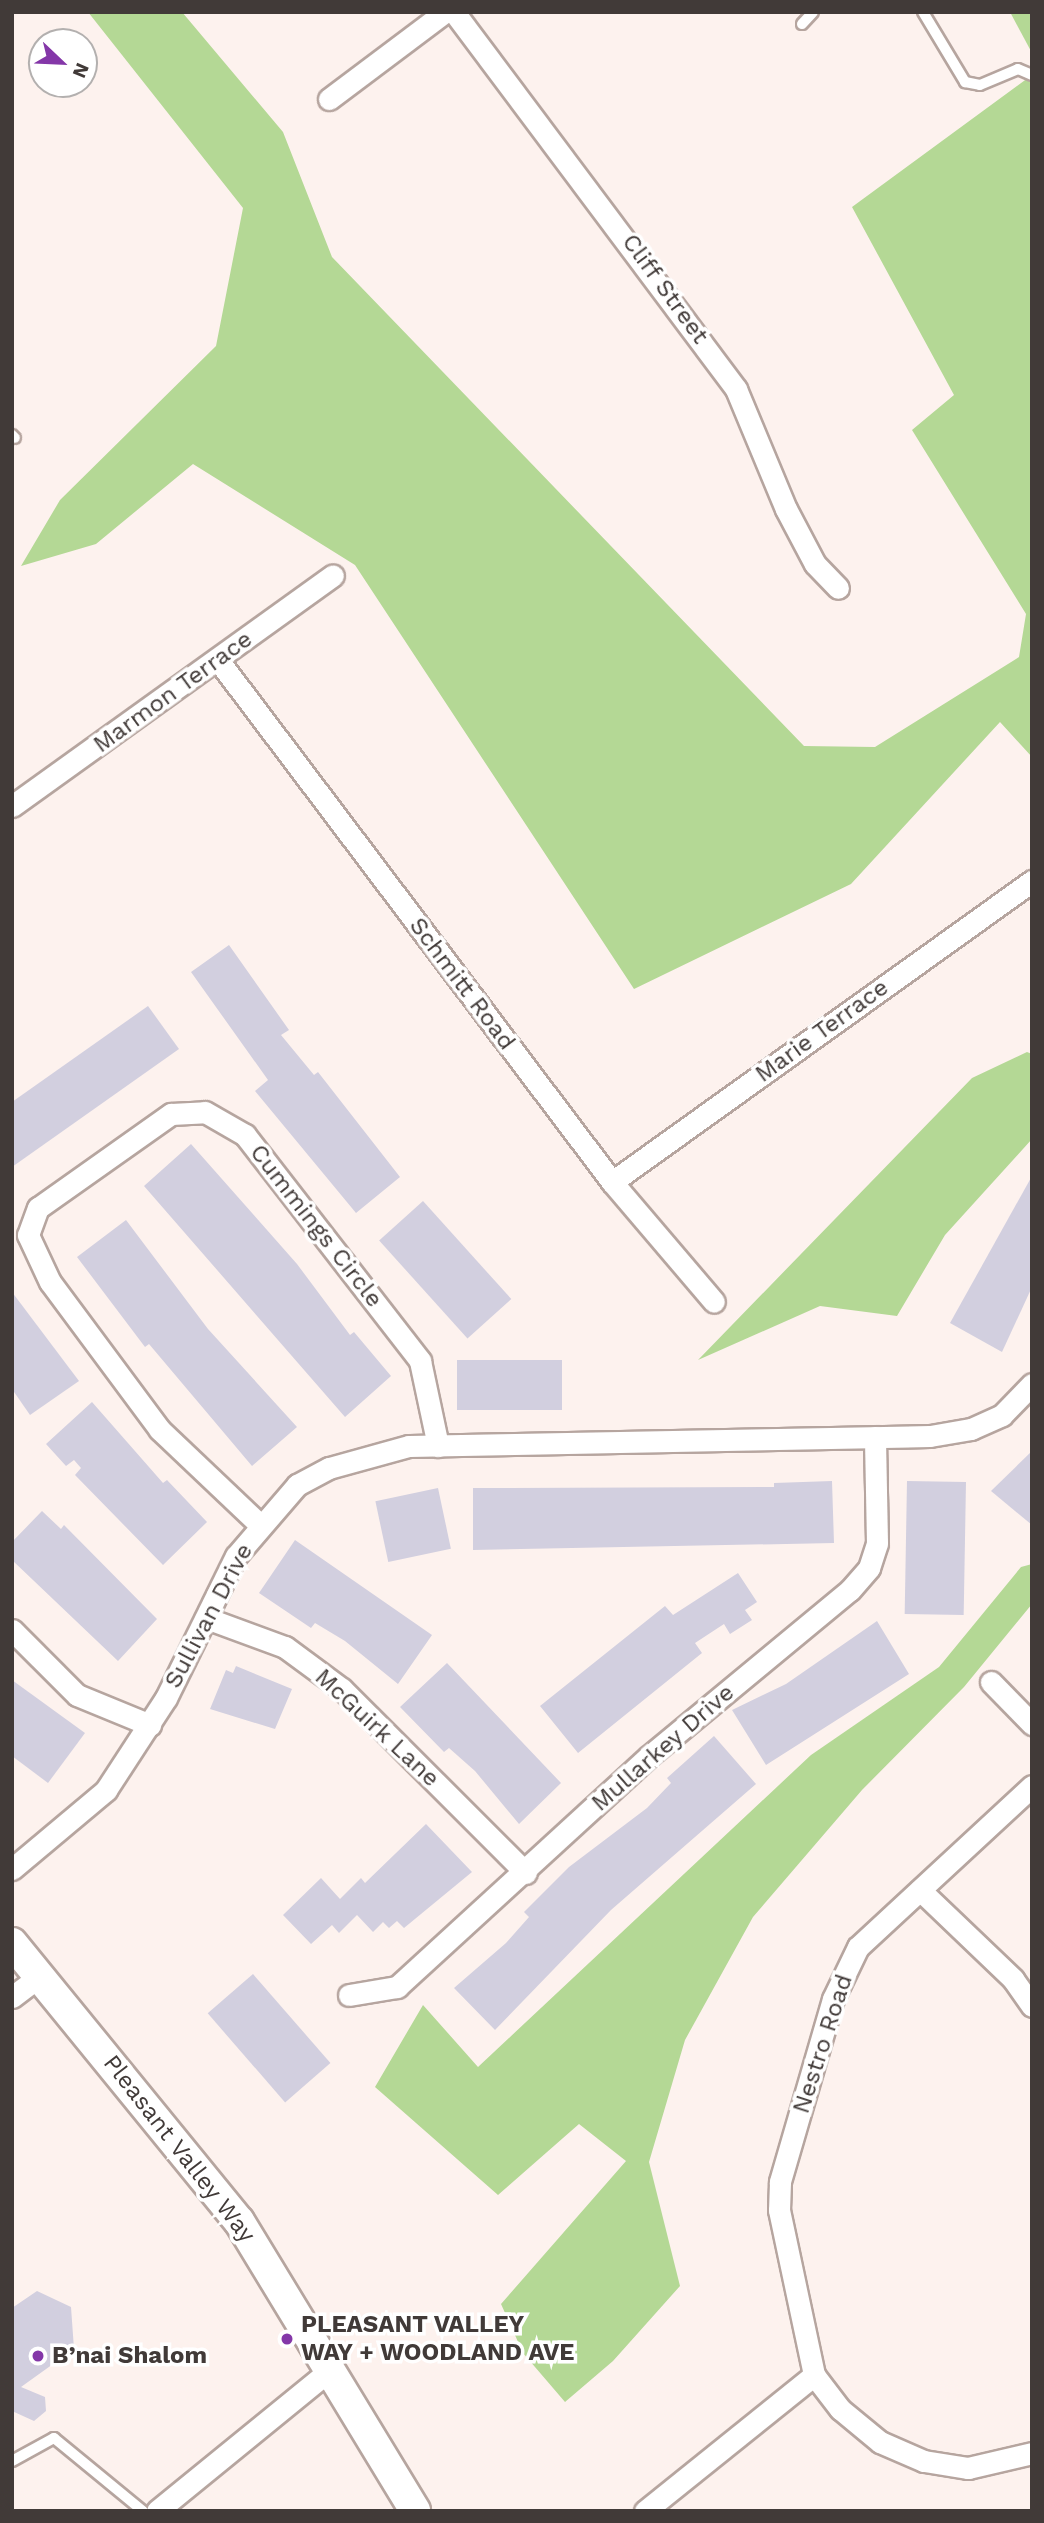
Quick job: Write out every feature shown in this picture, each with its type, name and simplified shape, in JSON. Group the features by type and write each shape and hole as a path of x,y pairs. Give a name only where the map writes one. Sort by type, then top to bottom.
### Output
{"main road":[{"name":"Pleasant Valley Way","path":"12,1943 206,2176 331,2369 415,2511"}],"street":[{"path":"328,99 445,12"},
{"name":"Cliff Street","path":"454,12 736,389 786,509 815,564 838,588"},
{"name":"Marmon Terrace","path":"12,806 333,575"},
{"name":"Schmitt Road","path":"218,660 612,1181 714,1302"},
{"name":"Marie Terrace","path":"612,1181 1032,881"},
{"name":"Cummings Circle","path":"258,1524 160,1430 50,1282 28,1235 38,1208 171,1114 205,1112 245,1135 420,1361 438,1446"},
{"path":"875,1437 971,1429 1002,1415 1032,1384"},
{"name":"Sullivan Drive","path":"12,1869 107,1790 150,1725 258,1524 297,1485 329,1468 365,1455 438,1446 875,1437"},
{"name":"Mullarkey Drive","path":"349,1995 397,1987 526,1873 648,1757 850,1590 869,1568 877,1543 875,1437"},
{"name":"McGuirk Lane","path":"206,1618 285,1647 342,1689 526,1873"},
{"path":"12,1630 77,1695 150,1725"},
{"path":"991,1682 1032,1724"},
{"name":"Nestro Road","path":"1032,1786 858,1947 833,1999 780,2182 779,2210 814,2375 840,2409 880,2442 924,2461 968,2468 1032,2453"},
{"path":"920,1890 1013,1979 1032,2006"},
{"path":"12,1997 40,1976"},
{"path":"157,2511 331,2369"},
{"path":"645,2511 814,2375"}],"lane":[{"path":"802,24 813,12"},
{"path":"923,12 965,82 980,85 1018,69 1032,75"},
{"path":"12,2461 54,2438 143,2511"}],"green space":[{"path":"88,12 182,12 283,132 332,257 804,746 875,747 1019,657 1026,614 912,430 954,395 852,207 1032,75 1032,757 1000,722 851,884 634,989 355,565 193,464 96,544 21,566 60,500 216,346 243,208"},
{"path":"1010,12 1032,12 1032,53"},
{"path":"1027,1052 1032,1054 1032,1139 945,1235 897,1316 820,1306 698,1360 972,1078"},
{"path":"1032,1564 1032,1604 964,1687 862,1790 753,1917 685,2040 649,2162 680,2286 613,2361 565,2402 523,2353 501,2304 626,2161 579,2124 498,2195 375,2087 423,2005 478,2067 811,1755 939,1667 1021,1567"}],"building":[{"path":"229,945 289,1030 281,1035 314,1075 318,1072 400,1177 356,1213 255,1091 268,1080 191,972"},
{"path":"148,1006 179,1049 12,1167 12,1102"},
{"path":"191,1144 297,1264 350,1335 354,1332 391,1376 345,1417 144,1186"},
{"path":"1032,1176 1032,1287 1002,1352 950,1323"},
{"path":"423,1201 511,1299 467,1339 379,1240"},
{"path":"126,1220 208,1329 297,1427 252,1466 149,1344 145,1347 77,1257"},
{"path":"12,1292 79,1381 30,1415 12,1389"},
{"path":"457,1360 562,1360 562,1410 457,1410"},
{"path":"92,1402 163,1483 167,1480 207,1522 163,1565 75,1475 81,1468 74,1460 66,1466 46,1444"},
{"path":"1032,1451 1032,1525 991,1491"},
{"path":"832,1481 834,1543 473,1550 473,1488 774,1487 774,1483"},
{"path":"907,1481 966,1482 964,1615 905,1614"},
{"path":"438,1488 451,1549 388,1562 375,1501"},
{"path":"42,1511 61,1529 64,1525 157,1619 118,1661 12,1560 12,1542"},
{"path":"295,1540 432,1635 398,1684 345,1641 315,1623 311,1628 259,1593"},
{"path":"738,1573 757,1602 745,1610 752,1620 730,1634 724,1624 695,1643 702,1653 578,1753 540,1706 665,1606 673,1615"},
{"path":"877,1621 909,1674 766,1765 732,1710 786,1684"},
{"path":"447,1663 561,1783 519,1824 475,1771 449,1748 444,1752 400,1707"},
{"path":"236,1666 292,1689 275,1729 210,1709 226,1670 233,1673"},
{"path":"12,1680 85,1733 48,1783 12,1756"},
{"path":"714,1736 756,1784 611,1910 495,2030 454,1988 506,1943 529,1917 524,1912 569,1867 647,1808 671,1783 667,1778"},
{"path":"426,1824 472,1872 404,1928 397,1921 389,1928 383,1922 373,1932 357,1915 339,1933 332,1925 311,1944 283,1915 321,1878 340,1899 361,1878 365,1883"},
{"path":"253,1974 330,2063 285,2102 208,2013"},
{"name":"B’nai Shalom","path":"37,2291 71,2307 74,2349 21,2387 45,2397 46,2411 34,2421 12,2411 12,2308"}],"place":[{"name":"PLEASANT VALLEY WAY + WOODLAND AVE","path":"287,2339"},
{"name":"B’nai Shalom","path":"38,2356"}]}
